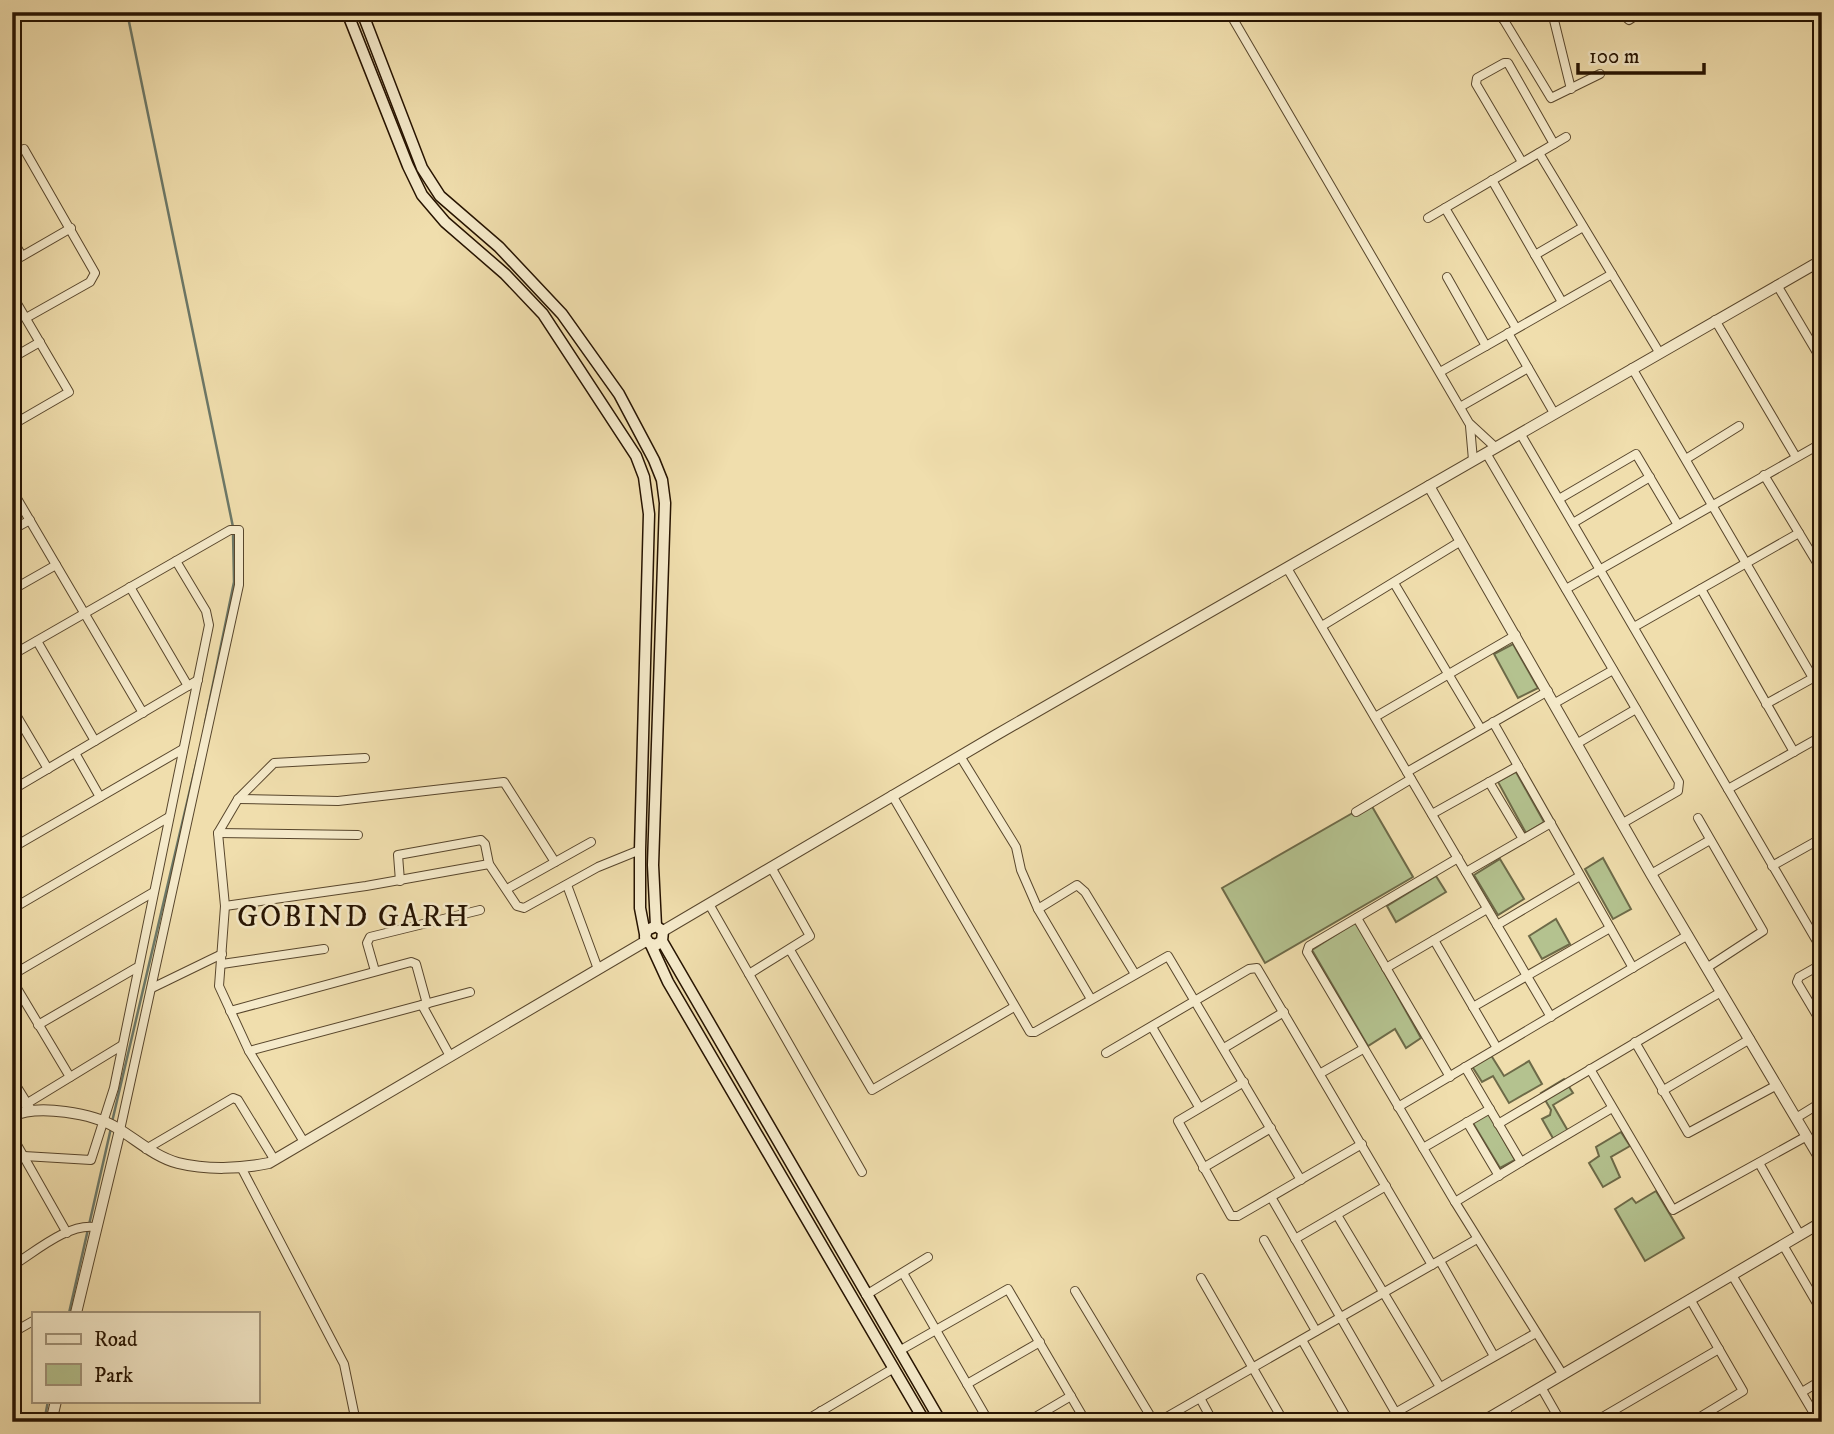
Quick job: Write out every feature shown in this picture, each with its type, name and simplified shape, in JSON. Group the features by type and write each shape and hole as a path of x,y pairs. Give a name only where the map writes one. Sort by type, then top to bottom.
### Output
{"main road":[{"path":"347,12 422,195 445,222 505,274 543,314 622,431 644,477 649,513 640,908 941,1422"},
{"path":"362,12 422,168 440,196 507,255 562,314 619,394 662,480 665,503 653,865 654,936 668,982 925,1422"}],"street":[{"path":"1229,12 1469,424 1495,447"},
{"path":"1523,12 1501,15 1551,98 1600,74"},
{"path":"1552,12 1571,89"},
{"path":"1620,12 1629,20 1641,12"},
{"path":"1522,162 1476,84 1477,78 1503,63 1508,63 1554,144"},
{"path":"1428,218 1566,137"},
{"path":"24,149 94,267 94,278 26,318"},
{"path":"1539,153 1659,352"},
{"path":"1492,180 1562,302"},
{"path":"1444,208 1554,413"},
{"path":"1535,255 1583,227"},
{"path":"12,262 71,228"},
{"path":"12,239 22,256"},
{"path":"28,1107 58,1111 112,1126 146,1149 178,1163 242,1168 274,1159 960,756 1822,260"},
{"path":"1440,372 1612,274"},
{"path":"1447,277 1486,346"},
{"path":"1777,285 1821,357"},
{"path":"12,295 68,392 12,425"},
{"path":"1715,320 1796,457"},
{"path":"12,358 40,342"},
{"path":"1460,407 1528,368"},
{"path":"1632,368 1813,678"},
{"path":"1469,424 1473,460"},
{"path":"1686,459 1740,426"},
{"path":"1520,433 1822,950"},
{"path":"1566,589 1821,444"},
{"path":"1486,453 1680,788 1623,823"},
{"path":"1559,499 1636,454 1678,525"},
{"path":"1764,475 1822,571"},
{"path":"1573,523 1650,477"},
{"path":"1429,486 1651,874 1821,1160"},
{"path":"12,490 143,713"},
{"path":"12,530 30,520"},
{"path":"12,655 233,529 239,530 239,585 152,988 112,1126 90,1226 76,1312"},
{"path":"1634,627 1799,533"},
{"path":"1321,626 1461,541"},
{"path":"24,1156 91,1160 112,1126 121,1046 198,680 208,618 176,561"},
{"path":"12,590 56,565"},
{"path":"1287,568 1551,1017"},
{"path":"1394,583 1481,729"},
{"path":"130,587 188,686"},
{"path":"1700,589 1794,752"},
{"path":"1375,717 1516,635"},
{"path":"37,641 94,741"},
{"path":"1555,703 1613,670"},
{"path":"1766,704 1822,673"},
{"path":"12,790 198,680"},
{"path":"1356,812 1481,729 1548,691"},
{"path":"12,708 48,769"},
{"path":"1578,743 1636,709"},
{"path":"1493,722 1633,968"},
{"path":"1728,789 1822,736"},
{"path":"12,848 183,749"},
{"path":"75,753 100,796"},
{"path":"960,756 1016,848 1021,870 1038,909 1091,999"},
{"path":"304,1142 249,1051 219,986 225,906 218,833 238,799 274,763 365,758"},
{"path":"1432,814 1518,766"},
{"path":"238,799 338,801 504,782 555,862"},
{"path":"1489,782 1523,839"},
{"path":"892,796 1030,1032 1035,1032 1168,956 1301,1180"},
{"path":"13,907 169,817"},
{"path":"1698,818 1763,931 1707,967"},
{"path":"1466,872 1550,823"},
{"path":"218,833 358,835"},
{"path":"1772,866 1822,838"},
{"path":"400,881 397,858 400,854 481,840 485,844 489,864 517,906 524,908 567,884 640,850"},
{"path":"1651,874 1710,840"},
{"path":"507,889 591,842"},
{"path":"1458,858 1309,946 1307,952 1477,1239 1563,1375"},
{"path":"225,906 400,881 489,864"},
{"path":"749,974 810,936 771,867"},
{"path":"1497,925 1580,876"},
{"path":"567,884 598,969"},
{"path":"1038,909 1077,886 1081,887 1135,974"},
{"path":"70,1077 12,978 152,893"},
{"path":"709,904 862,1172"},
{"path":"1386,968 1487,909"},
{"path":"375,971 367,943 370,937 480,910"},
{"path":"1357,918 1450,1077"},
{"path":"1473,1007 1610,928"},
{"path":"1398,1108 1688,935"},
{"path":"1434,940 1497,1048"},
{"path":"222,964 324,949"},
{"path":"790,950 872,1090 1014,1007"},
{"path":"152,988 222,954"},
{"path":"230,1011 414,962 424,1004 450,1056"},
{"path":"1822,964 1797,979 1822,1024"},
{"path":"38,1025 136,968"},
{"path":"1106,1054 1249,969 1257,968 1386,1186 1494,1356"},
{"path":"249,1051 470,992"},
{"path":"1498,1124 1721,992"},
{"path":"1224,1048 1284,1012"},
{"path":"1152,1027 1199,1107"},
{"path":"1662,1091 1750,1040"},
{"path":"1635,1042 1688,1133 1777,1085"},
{"path":"12,1115 121,1046"},
{"path":"1321,1073 1363,1049"},
{"path":"1465,1067 1521,1162"},
{"path":"1590,1069 1674,1210 1807,1136"},
{"path":"12,1081 28,1107"},
{"path":"1244,1082 1179,1119 1178,1124 1230,1216 1238,1216 1362,1144"},
{"path":"146,1149 233,1098 238,1100 274,1159"},
{"path":"1796,1118 1822,1102"},
{"path":"1455,1202 1612,1108"},
{"path":"1423,1148 1490,1109"},
{"path":"1468,1122 1499,1175"},
{"path":"1203,1168 1271,1128"},
{"path":"12,1136 67,1233"},
{"path":"1759,1163 1800,1235"},
{"path":"242,1168 344,1364 356,1422"},
{"path":"1295,1239 1386,1186"},
{"path":"1271,1197 1401,1422"},
{"path":"1337,1215 1440,1387"},
{"path":"1482,1422 1822,1222"},
{"path":"12,1265 67,1233 90,1226"},
{"path":"1075,1291 1156,1422 1477,1239"},
{"path":"1264,1240 1317,1331"},
{"path":"1783,1245 1822,1312"},
{"path":"866,1294 928,1257"},
{"path":"903,1273 989,1422"},
{"path":"1732,1275 1819,1422"},
{"path":"1202,1278 1284,1422"},
{"path":"899,1351 1008,1289 1086,1422"},
{"path":"1690,1300 1743,1391 1692,1422"},
{"path":"12,1333 32,1322"},
{"path":"1395,1413 1536,1333"},
{"path":"1302,1340 1349,1422"},
{"path":"967,1384 1040,1342"},
{"path":"1594,1422 1719,1349"},
{"path":"803,1422 894,1367"},
{"path":"1802,1392 1822,1380"},
{"path":"1541,1387 1561,1422"},
{"path":"1027,1422 1071,1396"},
{"path":"1200,1398 1213,1422"},
{"path":"51,1422 56,1402"},
{"path":"1505,1409 1512,1422"},
{"path":"821,1411 828,1422"}],"green space":[{"path":"1513,644 1538,688 1518,698 1494,654"},
{"path":"1516,772 1544,822 1526,833 1498,782"},
{"path":"1370,803 1413,877 1265,963 1222,888"},
{"path":"1603,858 1631,909 1613,919 1585,869"},
{"path":"1500,859 1524,899 1498,915 1474,875"},
{"path":"1436,876 1446,892 1396,922 1387,906"},
{"path":"1556,919 1570,944 1542,959 1529,936"},
{"path":"1356,922 1421,1038 1406,1048 1395,1029 1368,1046 1312,950"},
{"path":"1489,1052 1504,1076 1529,1061 1542,1084 1509,1103 1493,1076 1482,1082 1470,1063"},
{"path":"1564,1079 1573,1093 1553,1105 1568,1131 1554,1140 1542,1119 1550,1115 1551,1110 1541,1093"},
{"path":"1486,1109 1515,1160 1500,1168 1470,1118"},
{"path":"1621,1132 1630,1146 1611,1157 1620,1177 1603,1187 1589,1163 1599,1156 1596,1147"},
{"path":"1656,1191 1684,1238 1645,1261 1615,1209 1632,1198 1636,1203"}],"waterway":[{"path":"127,12 233,527"},
{"path":"205,723 234,582 233,533"},
{"path":"112,1122 197,760"},
{"path":"69,1312 111,1128"},
{"path":"44,1422 48,1402"}],"district":[{"name":"GOBIND GARH","path":"354,916"}]}
